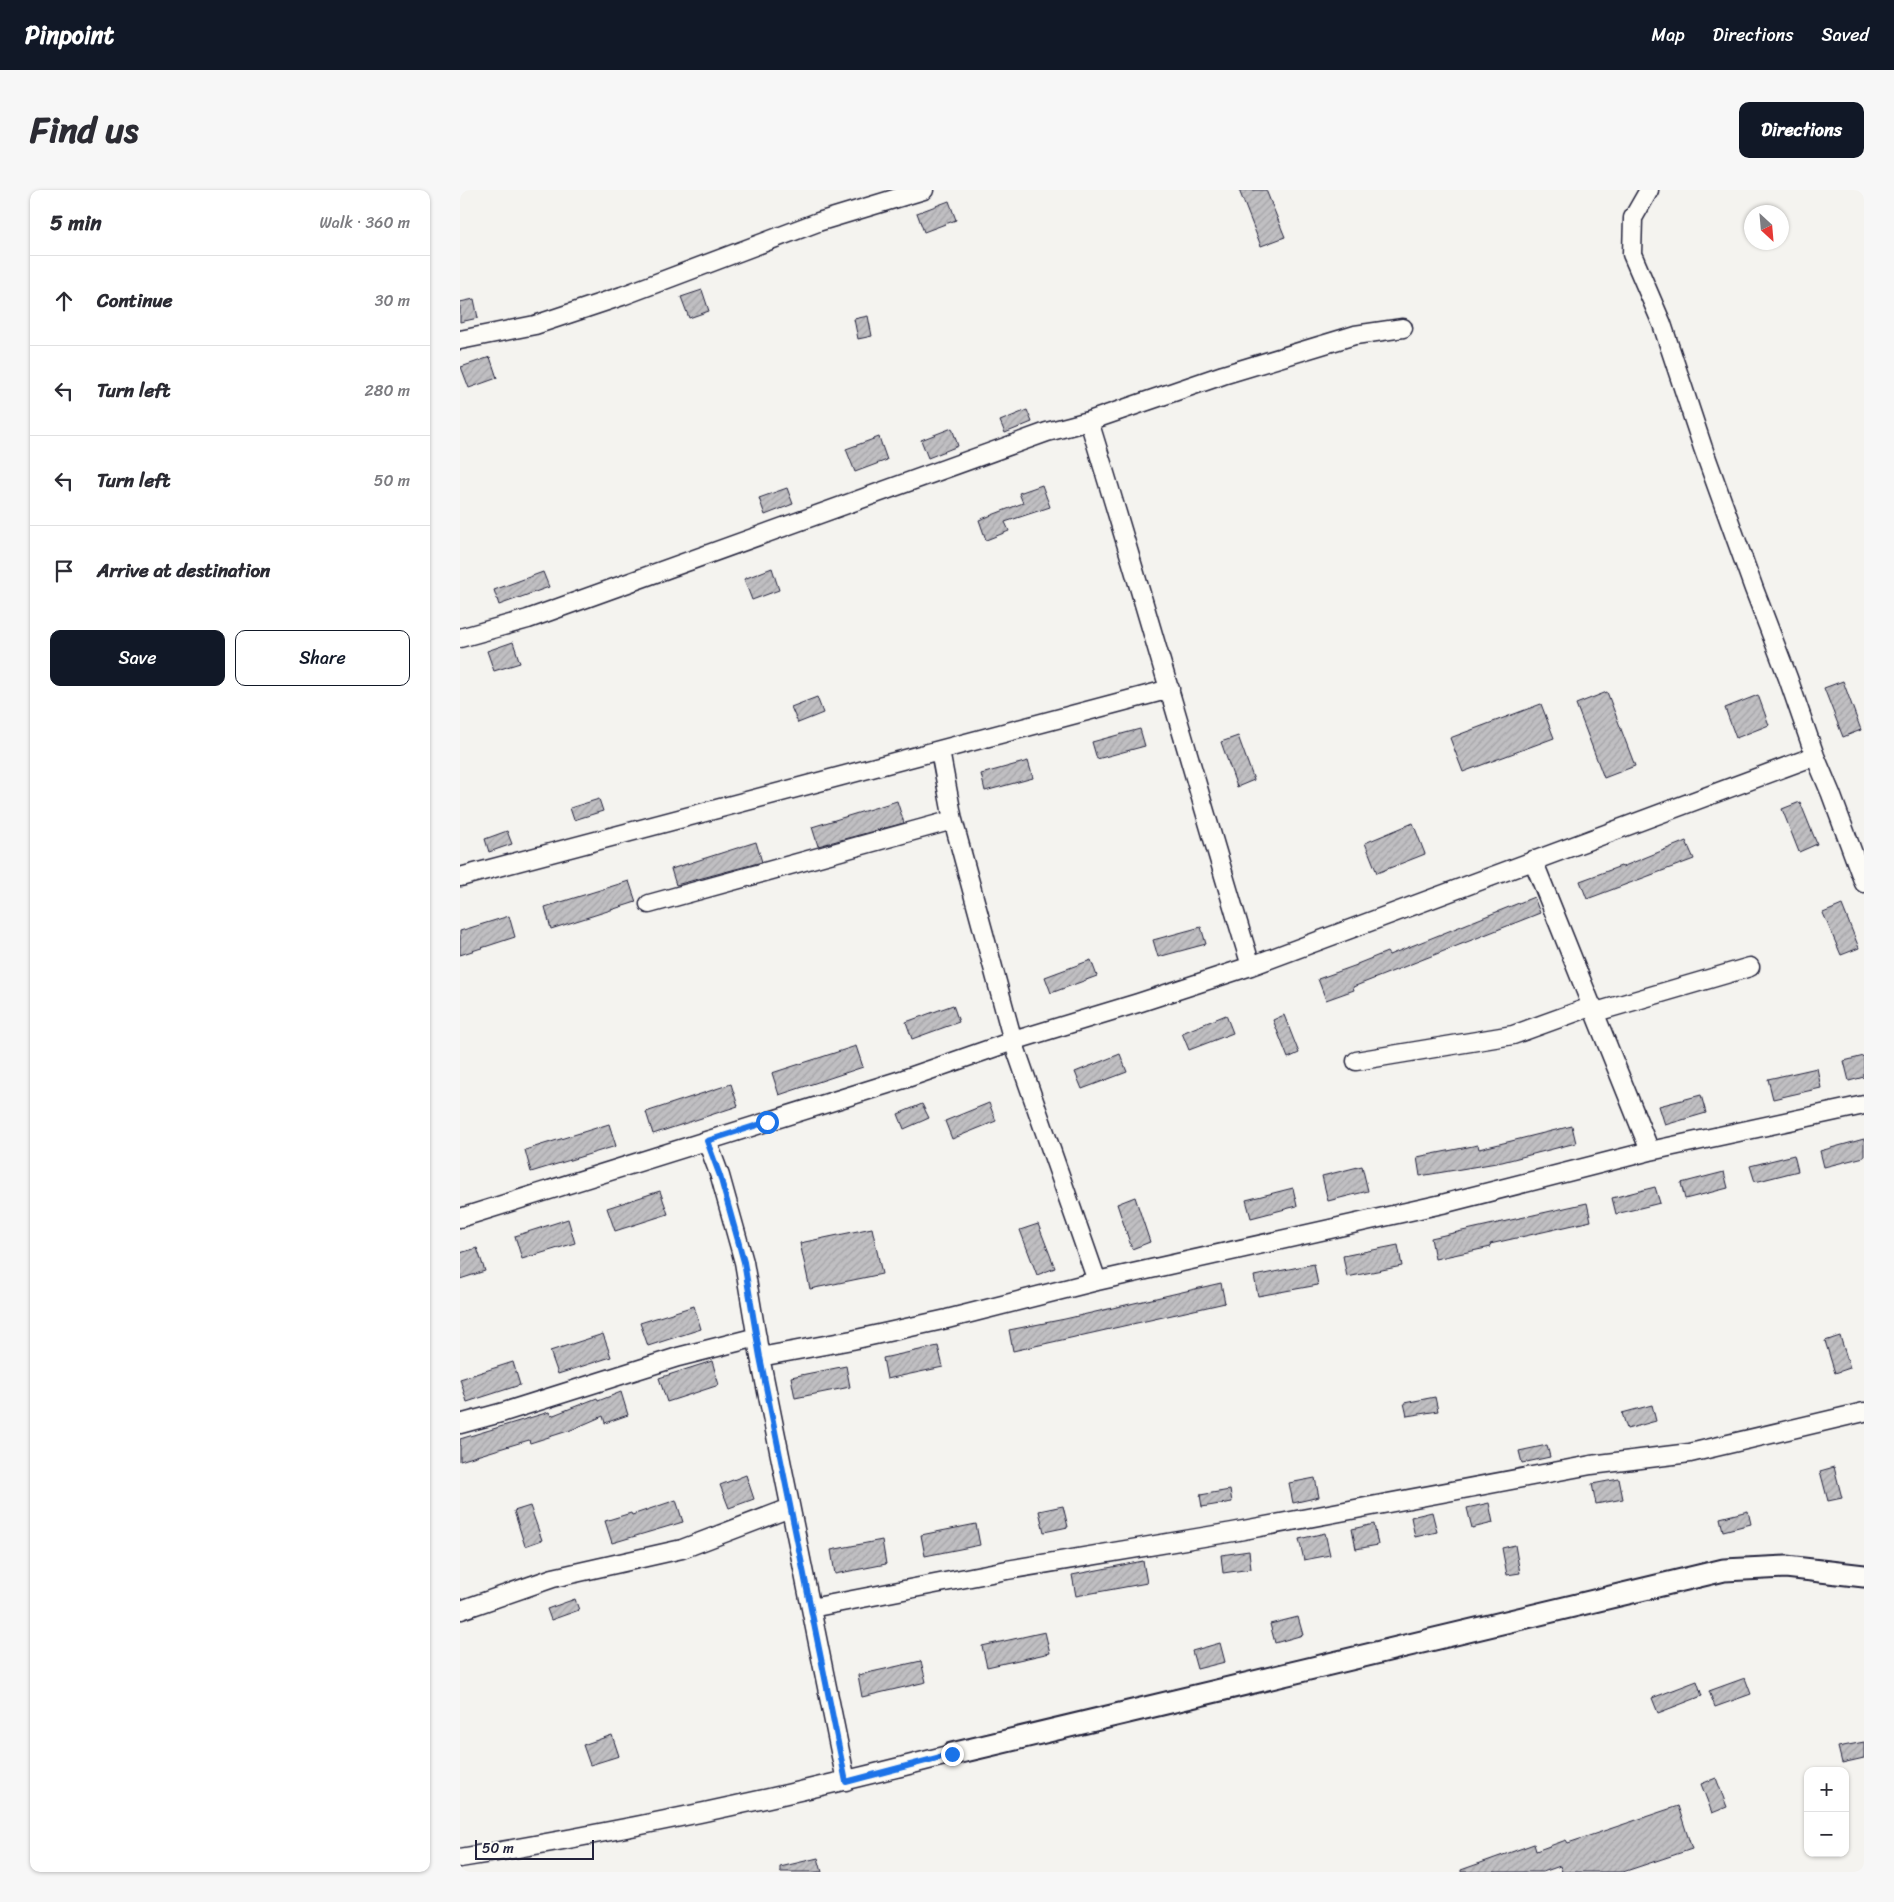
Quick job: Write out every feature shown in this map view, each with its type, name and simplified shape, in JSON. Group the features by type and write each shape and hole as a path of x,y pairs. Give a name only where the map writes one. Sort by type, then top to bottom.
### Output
{"street":[{"path":"460,340 535,325 622,296 818,222 924,190"},
{"path":"1650,190 1632,218 1632,254 1662,324 1703,448 1814,756 1831,794 1864,883"},
{"path":"460,638 528,619 1047,432 1088,421 1223,375 1355,334 1403,328"},
{"path":"1088,421 1170,689 1207,823 1251,966"},
{"path":"460,877 1170,689"},
{"path":"940,751 953,820 1013,1041 1097,1281"},
{"path":"460,1218 904,1079 1013,1041 1251,966 1814,756"},
{"path":"649,904 953,820"},
{"path":"1533,860 1650,1151"},
{"path":"1356,1061 1513,1035 1594,1009 1750,967"},
{"path":"760,1357 852,1340 947,1319 1097,1281 1442,1204 1650,1151 1864,1105"},
{"path":"707,1141 720,1176 744,1262 760,1357 846,1782"},
{"path":"460,1424 678,1357 757,1337"},
{"path":"811,1608 1007,1570 1233,1532 1591,1465 1690,1453 1864,1412"},
{"path":"461,1610 553,1578 682,1549 790,1508"},
{"path":"460,1858 570,1840 846,1782 952,1754 1724,1570 1786,1567 1864,1576"}],"building":[{"path":"1239,190 1266,190 1285,237 1261,246"},
{"path":"949,201 956,220 924,232 917,213"},
{"path":"702,290 709,311 689,318 681,297"},
{"path":"474,299 478,318 460,322 460,302"},
{"path":"868,316 872,336 858,339 854,319"},
{"path":"490,357 497,378 469,388 461,367"},
{"path":"1027,410 1032,422 1005,433 1000,421"},
{"path":"952,428 958,446 928,458 921,440"},
{"path":"879,437 887,460 855,472 846,449"},
{"path":"1042,485 1050,507 1005,522 1009,531 986,540 979,520 1023,503 1019,493"},
{"path":"787,488 793,504 765,515 759,498"},
{"path":"772,568 779,590 752,600 744,579"},
{"path":"543,572 549,587 499,605 494,590"},
{"path":"513,642 520,663 494,671 487,651"},
{"path":"1843,681 1861,730 1843,737 1824,688"},
{"path":"1607,692 1635,766 1604,778 1576,704"},
{"path":"1758,695 1769,725 1736,738 1725,708"},
{"path":"817,697 823,713 798,723 791,707"},
{"path":"1541,704 1554,738 1463,772 1450,738"},
{"path":"1140,729 1145,746 1097,759 1092,742"},
{"path":"1238,736 1254,780 1237,787 1221,742"},
{"path":"1028,761 1033,778 985,791 981,774"},
{"path":"599,799 603,811 574,820 570,808"},
{"path":"897,801 904,823 818,846 812,827"},
{"path":"1800,802 1817,844 1799,852 1782,809"},
{"path":"1413,823 1425,854 1377,873 1365,843"},
{"path":"507,831 512,844 489,852 485,839"},
{"path":"1686,841 1694,859 1587,899 1580,881 1622,867"},
{"path":"756,842 762,862 676,885 671,869"},
{"path":"629,881 636,902 551,929 545,907"},
{"path":"1534,897 1540,913 1353,987 1354,990 1326,1000 1318,979 1387,952 1389,955"},
{"path":"1842,905 1859,948 1841,955 1823,913"},
{"path":"509,916 515,937 460,955 460,931"},
{"path":"1201,927 1206,944 1158,957 1153,940"},
{"path":"1091,960 1097,976 1051,993 1045,977"},
{"path":"953,1005 959,1022 912,1039 906,1022"},
{"path":"1226,1015 1233,1033 1189,1050 1182,1033"},
{"path":"1284,1015 1299,1053 1288,1058 1273,1020"},
{"path":"856,1046 863,1067 779,1095 772,1073"},
{"path":"1120,1054 1127,1072 1082,1089 1075,1072"},
{"path":"1864,1056 1864,1077 1849,1081 1844,1061"},
{"path":"1817,1068 1821,1088 1773,1099 1768,1079"},
{"path":"731,1084 738,1106 653,1134 646,1112"},
{"path":"1701,1095 1706,1113 1665,1125 1659,1106"},
{"path":"989,1103 996,1121 952,1139 945,1121"},
{"path":"922,1104 929,1118 904,1129 898,1114"},
{"path":"609,1124 616,1146 531,1172 525,1150"},
{"path":"1572,1126 1576,1143 1502,1162 1420,1176 1417,1157 1478,1145 1479,1149"},
{"path":"1864,1139 1864,1157 1824,1167 1820,1151"},
{"path":"1794,1155 1798,1171 1755,1182 1750,1166"},
{"path":"1362,1166 1368,1191 1328,1201 1322,1176"},
{"path":"1724,1172 1728,1188 1685,1199 1681,1183"},
{"path":"1655,1187 1660,1203 1616,1214 1612,1198"},
{"path":"1293,1188 1297,1206 1251,1218 1246,1200"},
{"path":"660,1191 668,1214 615,1231 607,1208"},
{"path":"1135,1197 1150,1242 1132,1249 1117,1204"},
{"path":"1587,1203 1591,1221 1490,1244 1491,1247 1435,1259 1431,1238"},
{"path":"568,1219 575,1243 522,1259 515,1236"},
{"path":"1038,1224 1055,1268 1037,1275 1020,1230"},
{"path":"872,1228 882,1274 810,1289 800,1243"},
{"path":"1398,1245 1402,1266 1347,1277 1343,1256"},
{"path":"477,1248 485,1271 460,1279 460,1253"},
{"path":"1314,1264 1318,1285 1258,1296 1254,1276"},
{"path":"1221,1283 1225,1303 1013,1351 1009,1330"},
{"path":"694,1306 701,1329 648,1346 640,1323"},
{"path":"603,1334 611,1357 558,1374 550,1351"},
{"path":"1840,1336 1850,1368 1835,1373 1825,1341"},
{"path":"938,1346 943,1367 887,1379 883,1358"},
{"path":"712,1361 719,1385 667,1402 659,1378"},
{"path":"513,1362 520,1385 467,1402 460,1379"},
{"path":"846,1366 850,1387 795,1398 791,1377"},
{"path":"621,1392 628,1415 605,1423 603,1416 571,1430 530,1443 529,1440 460,1461 460,1439 549,1412 551,1416 597,1398 598,1401"},
{"path":"1435,1397 1438,1411 1407,1416 1404,1403"},
{"path":"1652,1405 1656,1421 1627,1429 1622,1413"},
{"path":"1547,1445 1550,1457 1522,1463 1519,1451"},
{"path":"1834,1467 1842,1498 1828,1501 1820,1471"},
{"path":"746,1475 754,1499 729,1508 720,1485"},
{"path":"1315,1478 1319,1497 1293,1503 1289,1483"},
{"path":"1619,1479 1623,1499 1596,1504 1592,1484"},
{"path":"1230,1490 1232,1502 1202,1507 1200,1495"},
{"path":"676,1500 683,1522 612,1543 605,1521 631,1513 632,1515"},
{"path":"1489,1503 1493,1523 1472,1528 1467,1508"},
{"path":"530,1506 542,1540 525,1546 514,1511"},
{"path":"1063,1506 1068,1527 1044,1532 1039,1511"},
{"path":"1748,1511 1751,1524 1723,1531 1720,1518"},
{"path":"1432,1512 1437,1532 1415,1537 1411,1517"},
{"path":"976,1524 980,1545 925,1556 921,1535"},
{"path":"1374,1524 1378,1545 1356,1549 1352,1529"},
{"path":"1325,1533 1330,1555 1304,1560 1299,1539"},
{"path":"882,1540 886,1564 835,1574 831,1550"},
{"path":"1515,1545 1520,1573 1507,1575 1502,1548"},
{"path":"1249,1551 1251,1569 1223,1573 1221,1555"},
{"path":"1143,1561 1147,1583 1076,1596 1072,1575"},
{"path":"575,1599 579,1610 551,1620 547,1609"},
{"path":"1298,1617 1303,1635 1275,1643 1270,1624"},
{"path":"1045,1632 1050,1653 987,1667 982,1646"},
{"path":"1220,1643 1225,1662 1197,1669 1192,1651"},
{"path":"921,1661 926,1682 862,1697 858,1675"},
{"path":"1745,1678 1751,1694 1715,1707 1709,1691"},
{"path":"1697,1681 1702,1696 1658,1713 1652,1698"},
{"path":"612,1735 619,1756 590,1765 583,1745"},
{"path":"1864,1742 1864,1758 1842,1763 1838,1747"},
{"path":"1716,1778 1727,1807 1712,1813 1701,1784"},
{"path":"1678,1806 1692,1849 1623,1872 1562,1872 1560,1866 1543,1872 1461,1872 1461,1870 1534,1844 1536,1851 1566,1840 1568,1843"},
{"path":"818,1858 822,1872 780,1872 780,1867"}],"route":[{"path":"767,1122 707,1141 720,1176 744,1262 760,1357 846,1782 952,1754"}]}
